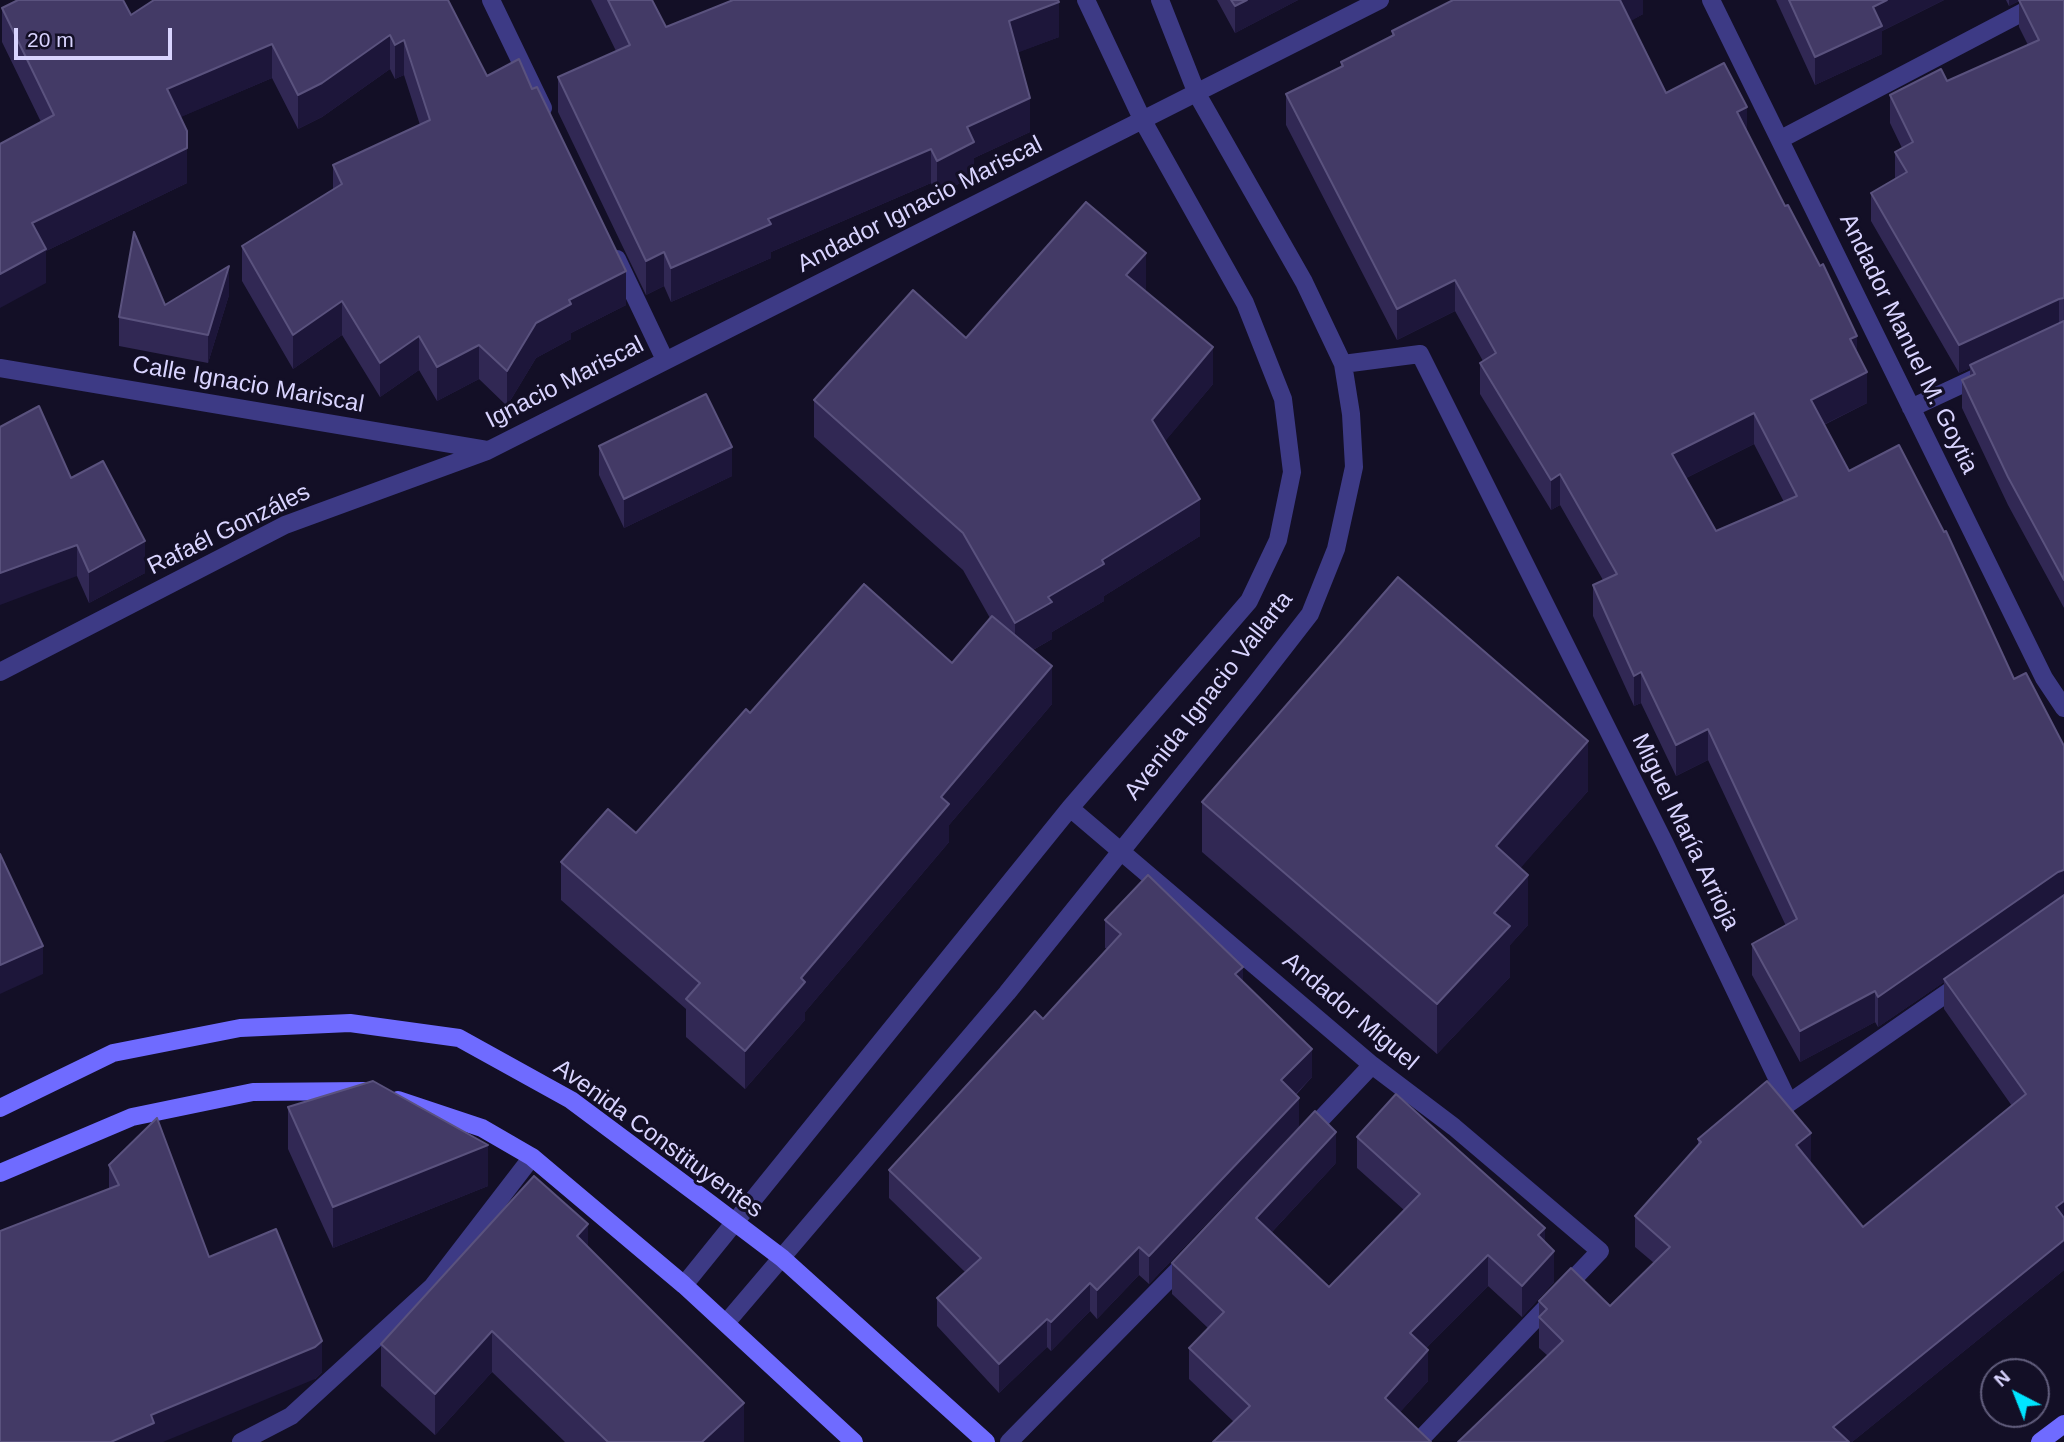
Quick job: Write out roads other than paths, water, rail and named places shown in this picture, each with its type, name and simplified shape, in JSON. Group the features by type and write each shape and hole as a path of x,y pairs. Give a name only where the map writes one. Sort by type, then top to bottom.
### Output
{"street":[{"path":"491,0 551,124"},
{"name":"Avenida Ignacio Vallarta","path":"684,1285 1070,808 1249,601 1278,540 1292,472 1283,399 1245,303 1143,121 1086,0"},
{"name":"Avenida Ignacio Vallarta","path":"726,1324 1007,993 1310,614 1336,549 1354,467 1351,414 1343,364 1304,282 1198,94 1160,0"},
{"name":"Andador Ignacio Mariscal","path":"666,360 1380,0"},
{"name":"Andador Manuel M. Goytia","path":"1711,0 2044,678 2064,708"},
{"path":"1781,139 2046,0"},
{"path":"611,248 666,360"},
{"name":"Miguel María Arrioja","path":"1343,364 1420,354 1665,844 1789,1103 1972,976"},
{"name":"Ignacio Mariscal","path":"487,450 666,360"},
{"path":"1911,408 2005,364"},
{"name":"Calle Ignacio Mariscal","path":"0,368 487,450"},
{"name":"Rafaél Gonzáles","path":"0,672 285,525 487,450"},
{"name":"Andador Miguel","path":"1070,808 1372,1065 1454,1127 1600,1251 1418,1442"},
{"name":"Avenida Constituyentes","path":"0,1108 113,1053 240,1028 350,1023 459,1038 571,1100 782,1258 986,1442"},
{"path":"1298,1144 1372,1065"},
{"path":"0,1173 132,1117 253,1092 373,1091 482,1128 533,1157 684,1285 854,1442"},
{"path":"241,1442 291,1416 432,1287 533,1157"},
{"path":"1009,1442 1205,1242"},
{"path":"2040,1442 2064,1424"}]}
